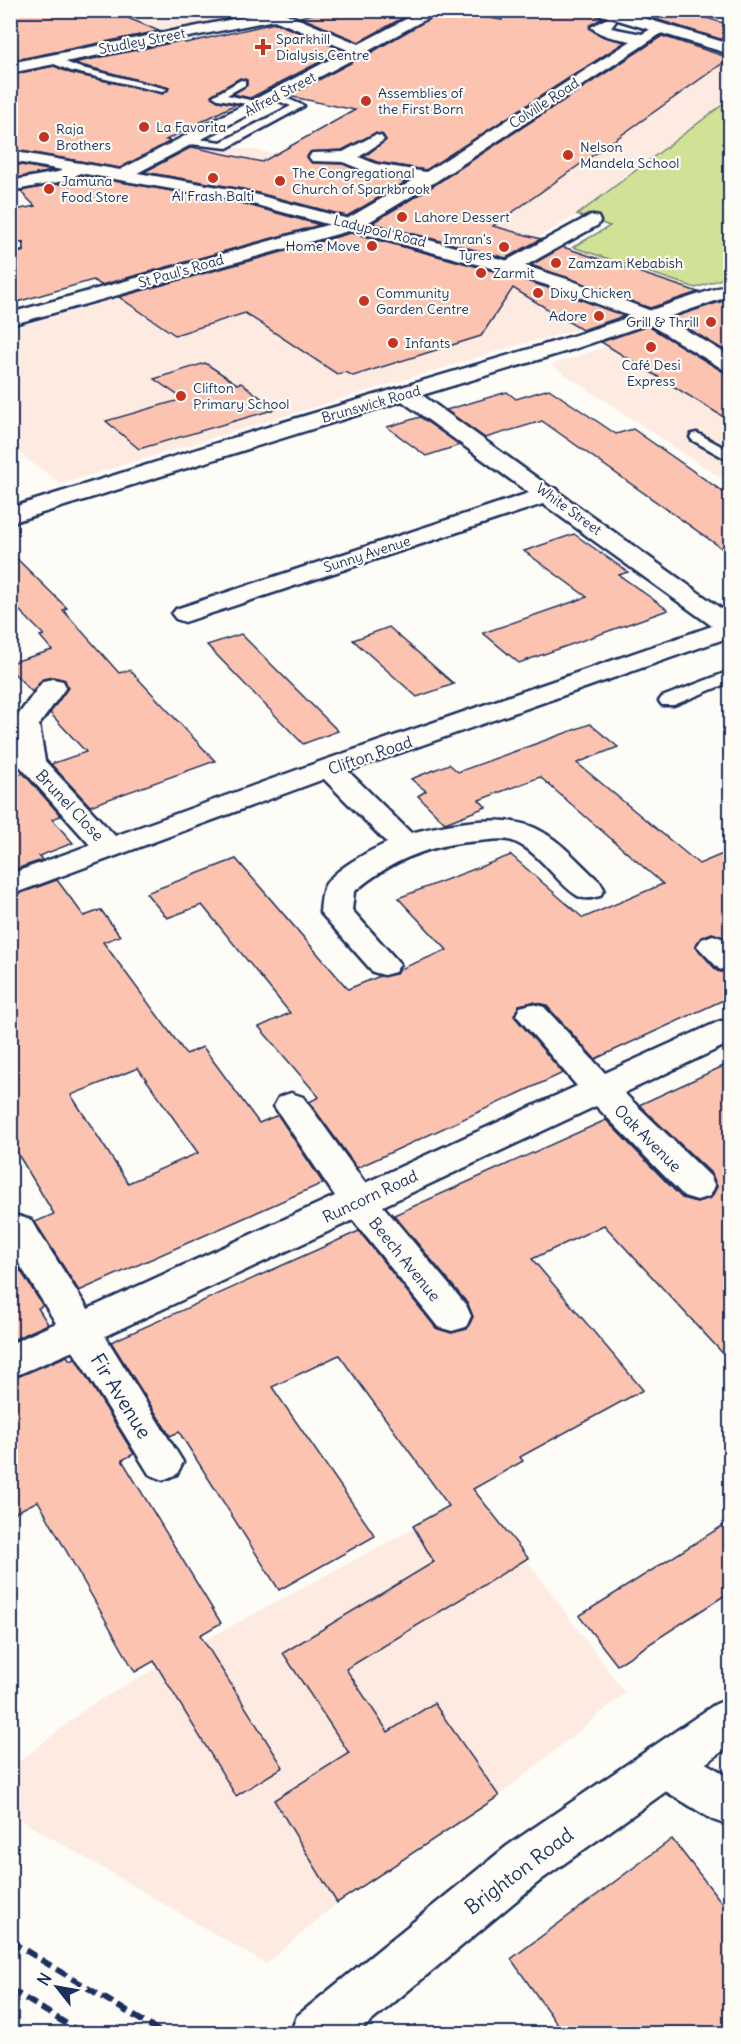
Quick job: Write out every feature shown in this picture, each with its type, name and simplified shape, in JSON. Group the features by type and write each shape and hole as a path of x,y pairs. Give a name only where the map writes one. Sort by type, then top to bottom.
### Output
{"street":[{"name":"Alfred Street","path":"124,175 363,51 435,10"},
{"path":"631,20 663,10"},
{"path":"269,13 363,51"},
{"name":"Studley Street","path":"10,68 269,13"},
{"path":"643,39 606,31 599,27 605,16 631,20 730,49"},
{"name":"Colville Road","path":"352,224 429,178 660,29"},
{"path":"318,157 347,157 375,140"},
{"name":"Ladypool Road","path":"10,156 242,196 508,267 563,284 652,318 730,364"},
{"path":"347,157 351,161 370,166 429,178"},
{"path":"10,186 63,176 79,168"},
{"path":"508,267 591,221"},
{"name":"St Paul's Road","path":"13,316 352,224"},
{"name":"Brunswick Road","path":"10,516 652,318 730,290"},
{"name":"White Street","path":"406,393 549,494 730,628"},
{"name":"Sunny Avenue","path":"185,614 549,494"},
{"name":"Clifton Road","path":"10,885 329,768 730,628"},
{"name":"Brunel Close","path":"53,687 18,723 31,763 110,849"},
{"path":"329,768 405,844"},
{"path":"384,964 336,912 339,888 361,868 405,844 456,832 499,830 524,835 589,889"},
{"name":"Oak Avenue","path":"532,1015 600,1090 697,1186"},
{"name":"Runcorn Road","path":"10,1362 730,1030"},
{"name":"Beech Avenue","path":"291,1106 358,1201 452,1316"},
{"name":"Fir Avenue","path":"18,1230 163,1462"},
{"name":"Brighton Road","path":"315,2034 524,1863 730,1720"},
{"path":"665,1765 730,1803"}],"lane":[{"path":"51,59 75,69 162,89"},
{"path":"242,83 218,96 259,105"},
{"path":"190,141 223,146 299,106 275,96"},
{"path":"697,437 730,457"},
{"path":"668,701 730,676"}],"shaded area":[{"path":"11,11 245,11 244,17 11,63"},
{"path":"660,37 730,58 730,99 577,215 504,257 360,217 149,170 205,142 435,184"},
{"name":"Clifton Primary School","path":"351,232 377,236 518,275 573,247 696,288 627,317 519,345 61,484 11,447 10,329 333,235"},
{"path":"654,331 730,375 730,484 551,365"},
{"path":"478,1494 625,1693 499,1796 337,1903 266,1964 11,1814 11,1768 91,1705 203,1641"}],"green space":[{"path":"730,99 730,276 696,288 573,247 610,226 577,215"}],"building":[{"path":"10,10 109,10 159,31 10,61"},
{"path":"330,10 417,10 359,42 300,17"},
{"path":"444,10 502,20 503,10 591,10 594,15 603,18 590,25 590,29 604,37 625,42 426,170 377,162 364,157 386,140 383,135 375,133 342,150 310,152 307,157 312,163 343,164 367,174 406,182 347,216 243,189 144,172 192,147 262,162 355,110 288,96 368,56"},
{"path":"626,10 680,10 730,25 730,42"},
{"path":"275,23 343,50 250,98 233,94 247,85 247,80 240,78 211,95 218,101 236,104 166,140 171,141 120,168 10,149 10,75 54,66 70,73 163,94 169,88 73,63 181,41 186,43"},
{"name":"Nelson Mandela School","path":"662,36 730,58 493,226 541,239 506,258 372,223 436,184"},
{"path":"10,163 53,171 10,179"},
{"path":"80,175 241,203 320,225 101,285 93,280 10,304 10,255 24,250 23,242 10,243 10,211 35,206 20,191 69,182"},
{"path":"351,233 501,273 624,316 582,330 513,288 481,336 353,376 346,372 337,374 245,313 175,335 119,297"},
{"path":"563,247 698,292 650,308 531,265"},
{"path":"723,301 730,303 730,354 671,318"},
{"path":"648,326 722,371 730,373 730,421 601,342"},
{"path":"205,363 237,384 241,383 276,409 139,449 106,421 183,399 154,379"},
{"path":"549,389 616,434 633,429 730,497 730,554 542,421 485,438 446,410 507,392 516,399"},
{"path":"420,417 460,445 426,456 387,427"},
{"path":"574,534 628,572 619,575 668,610 519,663 483,633 587,597 524,551"},
{"path":"10,552 67,608 63,610 119,673 130,670 215,761 90,806 51,764 86,752 50,713 68,688 65,680 53,677 43,679 32,692 10,669 10,663 52,650 40,636 44,635 10,601"},
{"path":"389,627 454,684 417,697 353,640"},
{"path":"241,634 338,731 303,744 207,645"},
{"path":"590,724 618,747 577,763 699,864 730,851 730,941 712,933 701,937 695,946 717,971 730,974 730,997 595,1059 546,1005 533,1002 519,1005 514,1016 563,1073 357,1168 309,1102 319,1097 259,1027 290,1013 202,905 167,918 146,893 236,859 348,989 380,976 396,974 400,969 447,950 398,898 511,855 583,918 663,884 540,777 479,800 486,807 445,823 418,796 426,791 411,779 449,764 458,772"},
{"path":"23,773 61,816 52,819 73,843 39,856 42,860 10,871 10,778"},
{"path":"57,880 84,916 101,910 120,936 103,942 186,1054 203,1047 259,1123 278,1115 323,1183 79,1291 35,1222 54,1214 10,1141 10,897","holes":["138,1068 198,1153 128,1183 71,1095"]},
{"path":"730,1063 730,1361 604,1225 532,1259 643,1390 520,1457 523,1461 473,1489 528,1558 346,1669 388,1732 434,1703 499,1796 337,1903 274,1800 349,1753 283,1653 434,1562 413,1526 449,1506 339,1355 272,1387 375,1536 279,1590 179,1432 170,1436 111,1342 359,1231 436,1328 451,1333 467,1329 473,1317 468,1304 394,1215 606,1120 682,1198 696,1202 711,1198 717,1187 712,1174 639,1105"},
{"path":"10,1254 43,1306 38,1308 48,1324 10,1341"},
{"path":"67,1356 70,1360 75,1358 134,1454 122,1460 221,1623 200,1635 283,1767 236,1796 154,1661 135,1672 38,1501 10,1515 10,1380"},
{"path":"730,1521 730,1592 617,1665 579,1616"},
{"path":"672,1839 730,1913 730,2034 564,2034 511,1959"}],"railway":[{"path":"10,1941 164,2034"},
{"path":"10,1989 83,2034"}],"place":[{"name":"Sparkhill Dialysis Centre","path":"263,47"},
{"name":"Assemblies of the First Born","path":"366,101"},
{"name":"La Favorita","path":"144,127"},
{"name":"Raja Brothers","path":"44,137"},
{"name":"Nelson Mandela School","path":"568,155"},
{"name":"Al Frash Balti","path":"213,178"},
{"name":"The Congregational Church of Sparkbrook","path":"280,181"},
{"name":"Jamuna Food Store","path":"49,189"},
{"name":"Lahore Dessert","path":"402,217"},
{"name":"Home Move","path":"372,246"},
{"name":"Imran's Tyres","path":"504,247"},
{"name":"Zamzam Kebabish","path":"556,263"},
{"name":"Zarmit","path":"481,273"},
{"name":"Dixy Chicken","path":"538,293"},
{"name":"Community Garden Centre","path":"364,301"},
{"name":"Adore","path":"599,316"},
{"name":"Grill & Thrill","path":"711,322"},
{"name":"Infants","path":"393,343"},
{"name":"Café Desi Express","path":"651,347"},
{"name":"Clifton Primary School","path":"181,396"}]}
